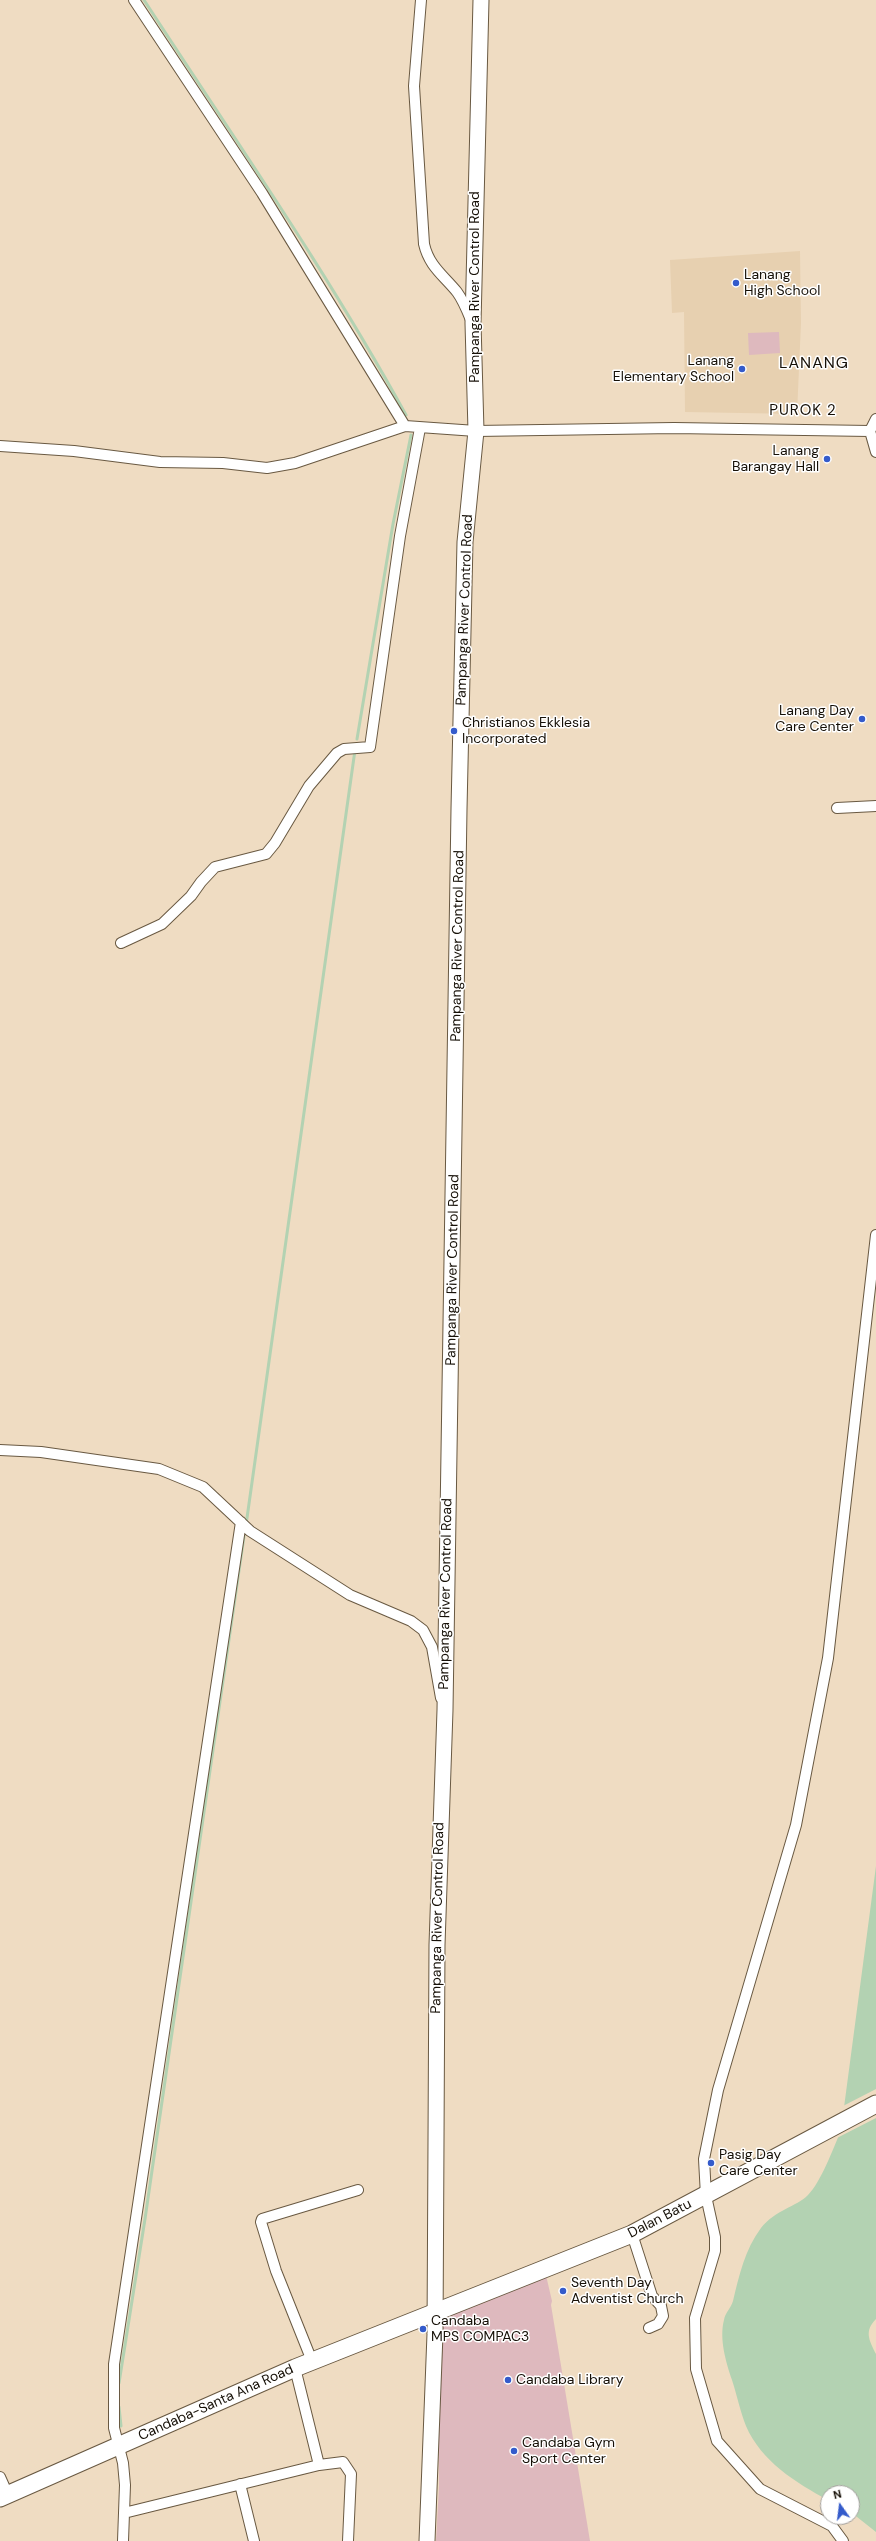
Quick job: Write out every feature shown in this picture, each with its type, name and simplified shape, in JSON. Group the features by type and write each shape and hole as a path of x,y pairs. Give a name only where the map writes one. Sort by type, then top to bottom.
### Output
{"main road":[{"name":"Pampanga River Control Road","path":"427,2541 435,2314 436,1945 445,1710 465,542 476,431 473,323 481,0"},
{"name":"Dalan Batu","path":"435,2314 632,2234 706,2196 798,2144 876,2104"},
{"name":"Candaba-Santa Ana Road","path":"4,2497 295,2368 435,2314"}],"street":[{"path":"134,0 262,193 405,426"},
{"path":"422,0 414,86 424,244 428,258 437,272 460,297 473,323"},
{"path":"876,419 870,431 876,452"},
{"path":"0,446 74,451 160,462 223,463 267,468 296,463 405,426 476,431 674,428 870,431"},
{"path":"121,943 162,924 191,896 201,882 215,867 266,854 275,843 309,786 336,753 344,749 370,748 400,536 420,428"},
{"path":"837,808 876,806"},
{"path":"843,2541 832,2526 760,2489 717,2441 696,2369 694,2318 715,2251 715,2237 706,2196 704,2159 718,2090 796,1825 828,1658 875,1256 876,1235"},
{"path":"0,1450 41,1452 160,1469 203,1487 245,1526 350,1595 411,1621 423,1630 432,1647 439,1694 445,1710"},
{"path":"124,2541 125,2485 120,2445 114,2428 114,2364 245,1526"},
{"path":"312,2361 276,2271 261,2222 262,2219 358,2190"},
{"path":"632,2234 652,2296 661,2306 663,2316 658,2324 649,2328"},
{"path":"295,2368 319,2465"},
{"path":"124,2513 319,2465 343,2462 351,2474 348,2541"},
{"path":"0,2477 4,2497"},
{"path":"240,2484 254,2541"}],"shaded area":[{"path":"800,251 801,323 797,414 685,412 684,312 672,313 670,260"},
{"path":"779,332 780,353 749,355 748,333"},
{"path":"876,1866 876,2319 872,2323 869,2336 876,2354 876,2532 860,2519 860,2485 820,2485 820,2495 781,2470 761,2450 746,2426 726,2358 722,2335 725,2317 732,2304 743,2263 755,2236 773,2217 798,2203 813,2189 827,2164 841,2130"},
{"path":"545,2271 552,2301 551,2305 590,2541 436,2541 439,2486 437,2315"}],"pier":[{"path":"876,2089 876,2118 835,2139 839,2130 843,2106"}],"waterway":[{"path":"144,0 312,257 376,361 406,415"},
{"path":"357,739 393,524 411,435"},
{"path":"246,1525 355,750"},
{"path":"119,2383 145,2219 244,1536"},
{"path":"119,2407 121,2426"}],"place":[{"name":"Lanang High School","path":"736,283"},
{"name":"Lanang Elementary School","path":"742,369"},
{"name":"Lanang Barangay Hall","path":"827,459"},
{"name":"Lanang Day Care Center","path":"862,719"},
{"name":"Christianos Ekklesia Incorporated","path":"454,731"},
{"name":"Pasig Day Care Center","path":"711,2163"},
{"name":"Seventh Day Adventist Church","path":"563,2291"},
{"name":"Candaba MPS COMPAC3","path":"423,2329"},
{"name":"Candaba Library","path":"508,2380"},
{"name":"Candaba Gym Sport Center","path":"514,2451"}],"district":[{"name":"LANANG","path":"814,364"},
{"name":"PUROK 2","path":"803,411"}]}
